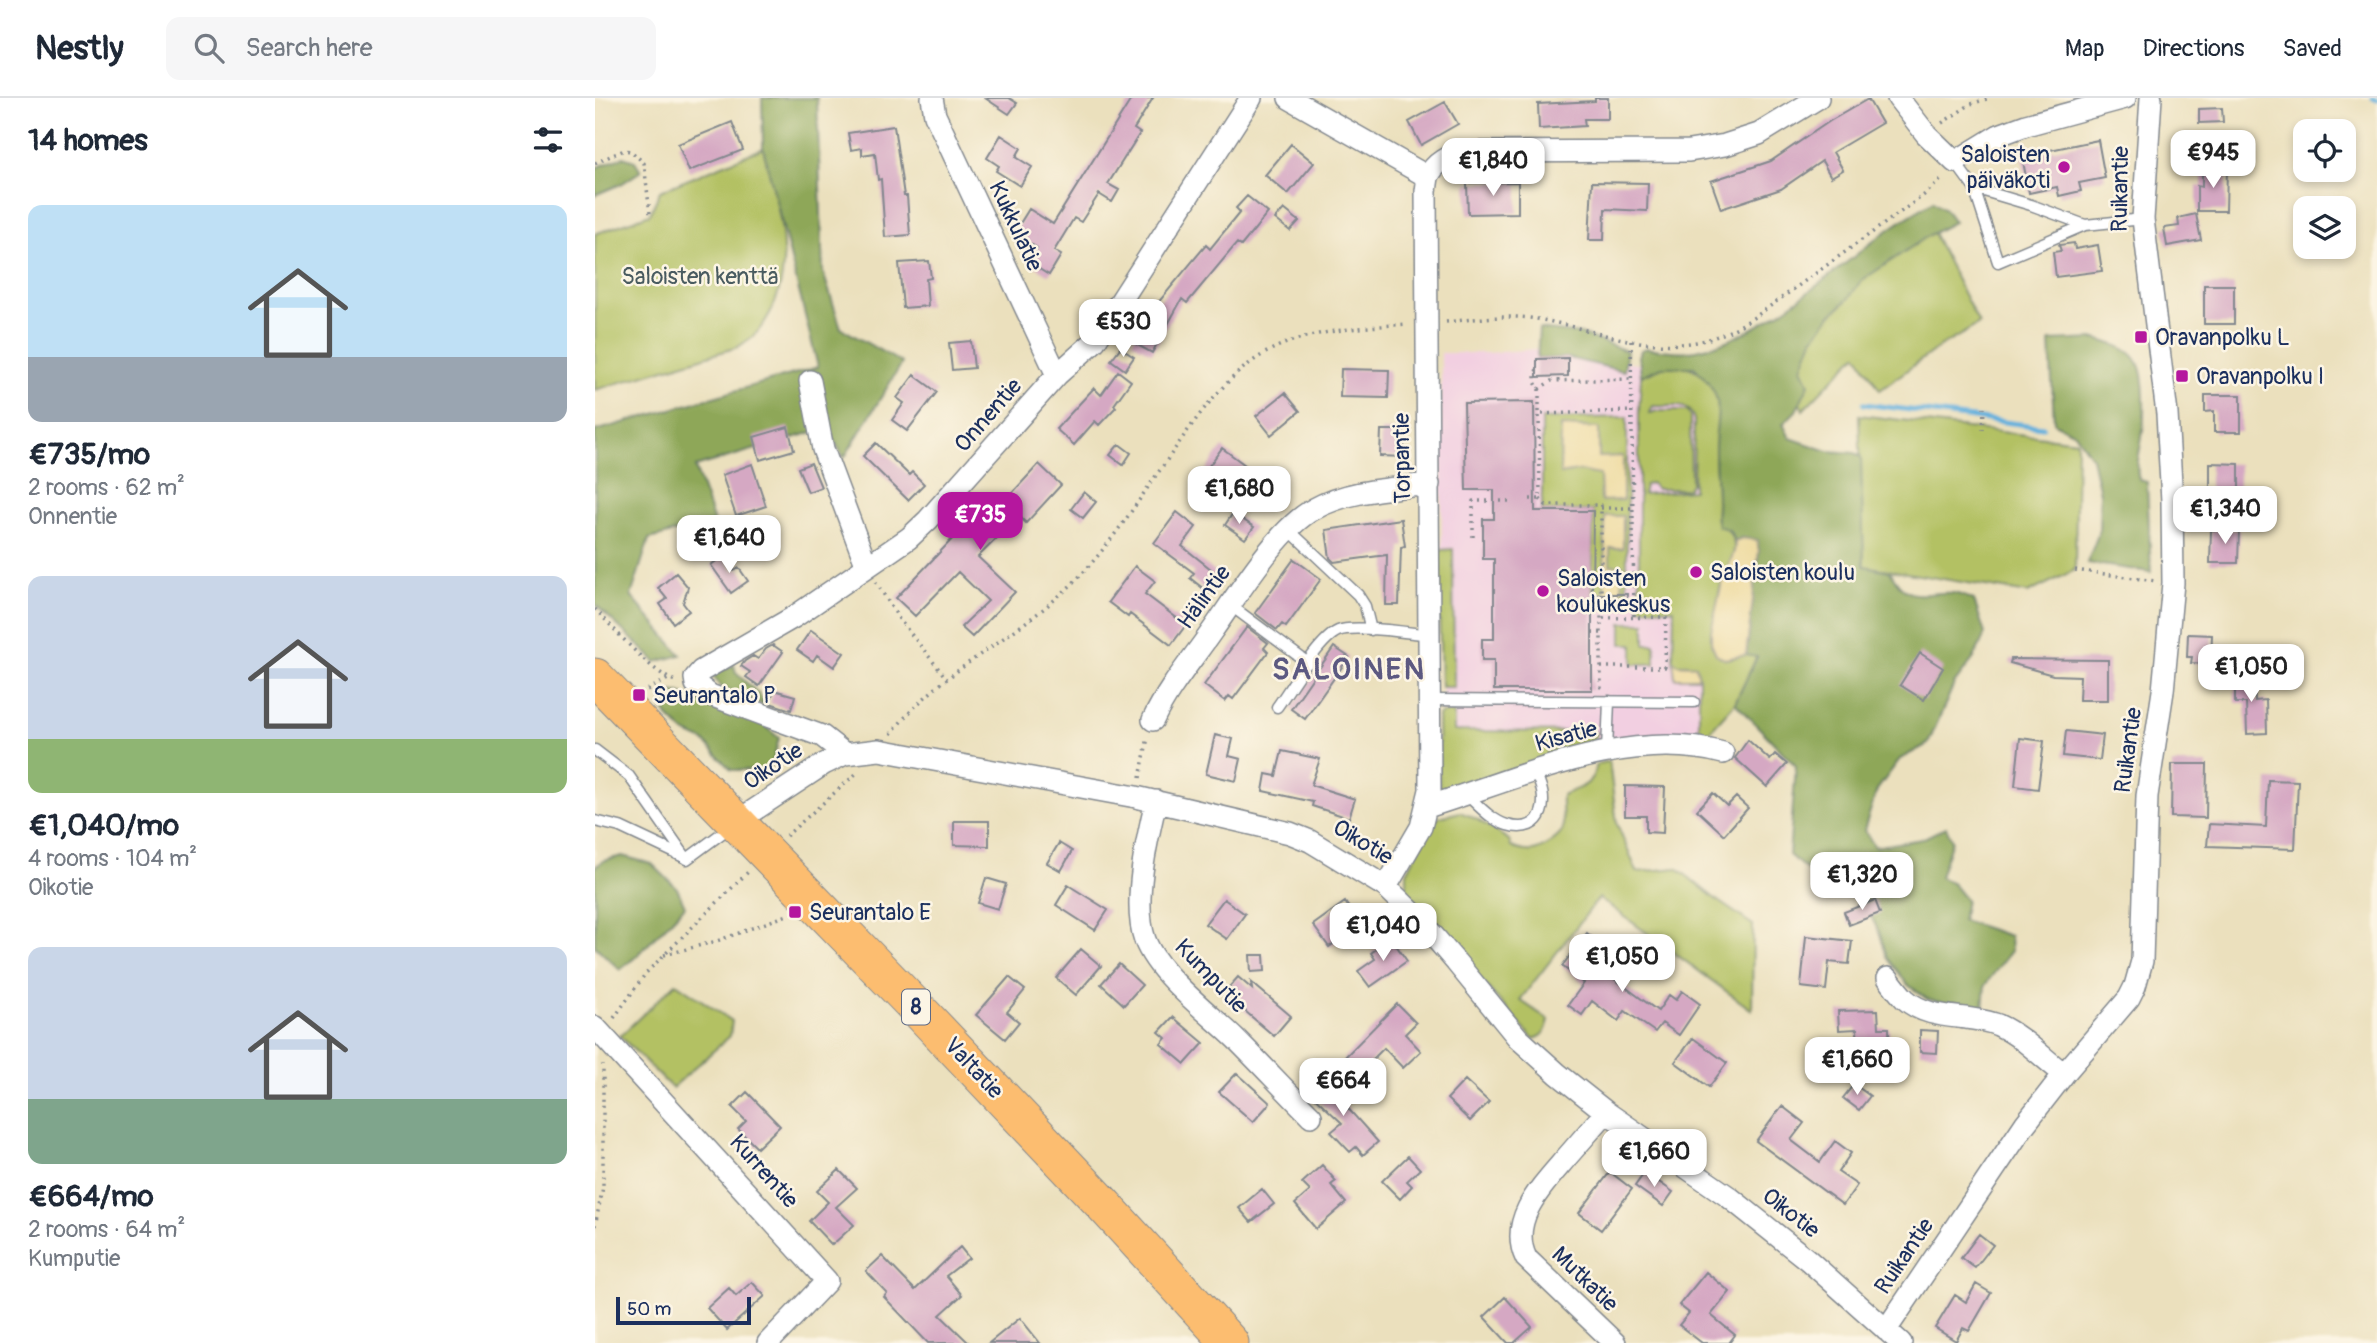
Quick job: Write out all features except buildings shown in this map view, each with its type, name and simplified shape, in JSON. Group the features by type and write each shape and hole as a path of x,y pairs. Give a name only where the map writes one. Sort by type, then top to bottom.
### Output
{"highway":[{"name":"Valtatie","path":"595,677 911,1001 1230,1343"}],"street":[{"name":"Kukkulatie","path":"932,98 935,115 1057,375"},
{"name":"Onnentie","path":"701,690 695,678 701,671 794,617 909,538 1057,375 1095,341 1251,98"},
{"path":"1289,98 1427,177 1442,160 1464,152 1689,151 1725,145 1759,134 1818,98"},
{"path":"1898,98 1926,134 1955,162 2000,135 2026,125 2125,98"},
{"name":"Ruikantie","path":"1893,1336 1993,1168 2064,1074 2121,1009 2140,973 2147,796 2163,691 2173,583 2167,414 2143,219 2151,98"},
{"name":"Torpantie","path":"1386,887 1421,827 1430,790 1427,177"},
{"path":"810,381 826,460 867,566"},
{"name":"Hälintie","path":"1153,720 1165,698 1230,605 1288,529 1313,509 1335,500 1369,492 1429,484"},
{"path":"701,690 822,736 845,754"},
{"name":"Kisatie","path":"1427,807 1607,751 1695,747 1723,753"},
{"name":"Oikotie","path":"736,822 824,764 845,754 879,750 1146,799 1290,833 1310,841 1386,887 1420,920 1518,1038 1558,1074 1606,1112 1729,1197 1808,1260 1893,1336"},
{"name":"Kumputie","path":"1146,799 1146,854 1140,917 1151,952 1187,994 1235,1038 1311,1116"},
{"path":"1888,978 1905,999 1919,1008 1931,1013 1980,1020 2010,1031 2064,1074"},
{"name":"Kurrentie","path":"599,1031 827,1281 768,1343"},
{"name":"Mutkatie","path":"1606,1112 1539,1190 1528,1207 1521,1225 1520,1246 1526,1258 1615,1343"}],"lane":[{"path":"1955,162 1974,188 1998,262 2085,225 2143,219"},
{"path":"1974,188 2085,225"},
{"path":"1288,529 1358,596 1365,606 1371,629"},
{"path":"1230,605 1308,663"},
{"path":"1277,707 1324,641 1338,630 1371,629 1430,635"},
{"path":"1431,700 1694,702"},
{"path":"1605,701 1607,751"},
{"path":"595,750 629,776 688,859"},
{"path":"1467,795 1498,822 1516,827 1525,826 1538,818 1545,799 1544,790 1534,772"},
{"path":"595,821 619,827 688,859"},
{"path":"688,859 736,822"}],"path":[{"path":"1926,134 1954,114 1990,98"},
{"path":"595,163 624,150 631,151 644,163 650,214"},
{"path":"1631,341 1633,617"},
{"path":"1537,370 1535,382 1539,389 1540,499 1546,505 1601,505 1601,667 1605,701"},
{"path":"1539,389 1551,381 1632,379"},
{"path":"1983,430 1985,408"},
{"path":"1539,414 1632,411"},
{"path":"1530,499 1540,499"},
{"path":"1473,537 1473,502 1514,501"},
{"path":"1601,508 1632,508"},
{"path":"777,844 852,778 898,725 947,678 899,619 867,566"},
{"path":"2074,570 2173,583"},
{"path":"595,609 668,679 701,690"},
{"path":"1601,667 1665,667 1666,617 1602,618"},
{"path":"1592,633 1601,633"},
{"path":"639,695 668,679"},
{"path":"1146,799 1153,720"},
{"path":"595,1226 603,1187 599,1031 662,956 755,865"},
{"path":"662,956 717,941 795,912"}],"shaded area":[{"name":"Saloisten koulu","path":"1570,346 1664,371 1740,378 1769,549 1735,703 1704,738 1610,740 1443,788 1441,353 1488,353","holes":["1626,417 1626,609 1554,609 1554,511 1542,510"]}],"green space":[{"path":"762,98 817,98 823,272 841,328 902,363 844,458 827,428 695,467 714,522 649,539 631,596 681,655 656,662 595,604 595,431 818,367 763,148"},
{"name":"Saloisten kenttä","path":"763,148 780,218 783,265 780,287 772,309 759,330 738,347 595,390 595,234 650,214 660,191"},
{"path":"623,157 635,161 641,171 621,184 595,195 595,168"},
{"path":"1933,201 1945,209 1954,222 1931,234 1861,281 1848,299 1831,315 1813,339 1802,368 1809,384 1796,411 1783,424 1790,438 1828,451 1855,453 1861,457 1864,566 1890,571 1903,589 1910,593 1953,593 1974,600 1985,634 1974,658 1954,684 1928,744 1900,759 1877,790 1864,830 1875,847 1922,839 1946,827 1952,840 1940,877 1953,884 1966,900 1962,920 2010,936 2011,951 1985,985 1983,1010 1927,999 1907,984 1887,957 1880,934 1860,894 1818,879 1789,855 1796,766 1735,703 1757,657 1746,655 1750,625 1742,538 1735,541 1729,530 1717,523 1716,397 1705,378 1694,367 1662,367 1641,376 1639,357 1641,350 1647,348 1689,351 1714,346 1740,335 1792,304 1890,229"},
{"path":"1926,219 1979,324 1936,349 1880,390 1857,354 1803,410 1766,333"},
{"path":"1539,329 1581,334 1627,351 1624,371 1568,358 1537,359"},
{"path":"2096,339 2127,351 2138,362 2141,370 2144,421 2137,469 2139,480 2147,482 2151,572 2087,563 2099,532 2100,493 2092,458 2075,433 2054,423 2050,341"},
{"path":"1682,366 1697,371 1709,382 1716,396 1719,418 1715,452 1716,518 1733,540 1734,550 1718,603 1725,659 1757,656 1735,703 1709,732 1699,733 1699,678 1696,665 1678,664 1673,660 1674,609 1639,608 1641,376 1662,367","holes":["1653,406 1683,407 1688,410 1694,420 1693,490 1643,494 1645,485 1651,483 1657,489 1687,489 1691,484 1690,416 1687,411 1656,411 1649,414"]},
{"path":"1859,415 2077,441 2075,570 2028,593 1864,566"},
{"path":"1627,417 1627,594 1592,608 1593,511 1542,511 1542,419"},
{"path":"1453,549 1454,687 1441,687 1438,553 1441,550"},
{"path":"1622,623 1645,623 1645,644 1655,644 1655,664 1633,664 1633,644 1622,644"},
{"path":"734,665 736,673 760,695 766,707 744,695 722,688 712,675"},
{"path":"676,692 764,725 779,738 772,765 765,770 731,770 704,741 684,732 670,719 663,708 665,695"},
{"path":"1454,712 1454,731 1597,734 1590,746 1456,789 1439,788 1438,716"},
{"path":"1609,761 1617,824 1637,872 1677,868 1753,925 1752,1010 1599,898 1520,1000 1549,1020 1544,1032 1533,1039 1413,903 1407,888 1407,872 1433,822 1440,817 1460,812 1509,840 1511,847 1530,851 1545,846 1559,836 1563,829 1562,795 1585,785 1592,778 1597,764"},
{"path":"622,856 652,864 677,888 685,906 620,970 595,946 595,867 603,861"},
{"path":"676,983 732,1021 730,1036 672,1088 620,1036"}],"sand":[{"path":"1561,426 1599,428 1599,457 1623,456 1623,500 1601,501 1600,475 1578,471 1560,474"},
{"path":"1605,516 1623,516 1623,548 1610,548 1610,565 1623,565 1622,594 1604,609"},
{"path":"1742,538 1757,540 1759,551 1746,655 1725,659 1716,654 1711,643 1711,631 1722,581 1734,552 1735,541"},
{"path":"1673,660 1678,664 1696,665 1699,678 1675,678"}],"waterway":[{"path":"2373,98 2377,100"},
{"path":"1864,404 2043,427"}],"place":[{"name":"Saloisten päiväkoti","path":"2064,167"},
{"name":"Oravanpolku L","path":"2141,337"},
{"name":"Oravanpolku I","path":"2182,376"},
{"name":"Saloisten koulu","path":"1696,572"},
{"name":"Saloisten koulukeskus","path":"1543,591"},
{"name":"Seurantalo P","path":"639,695"},
{"name":"Seurantalo E","path":"795,912"}],"district":[{"name":"SALOINEN","path":"1349,669"}]}
